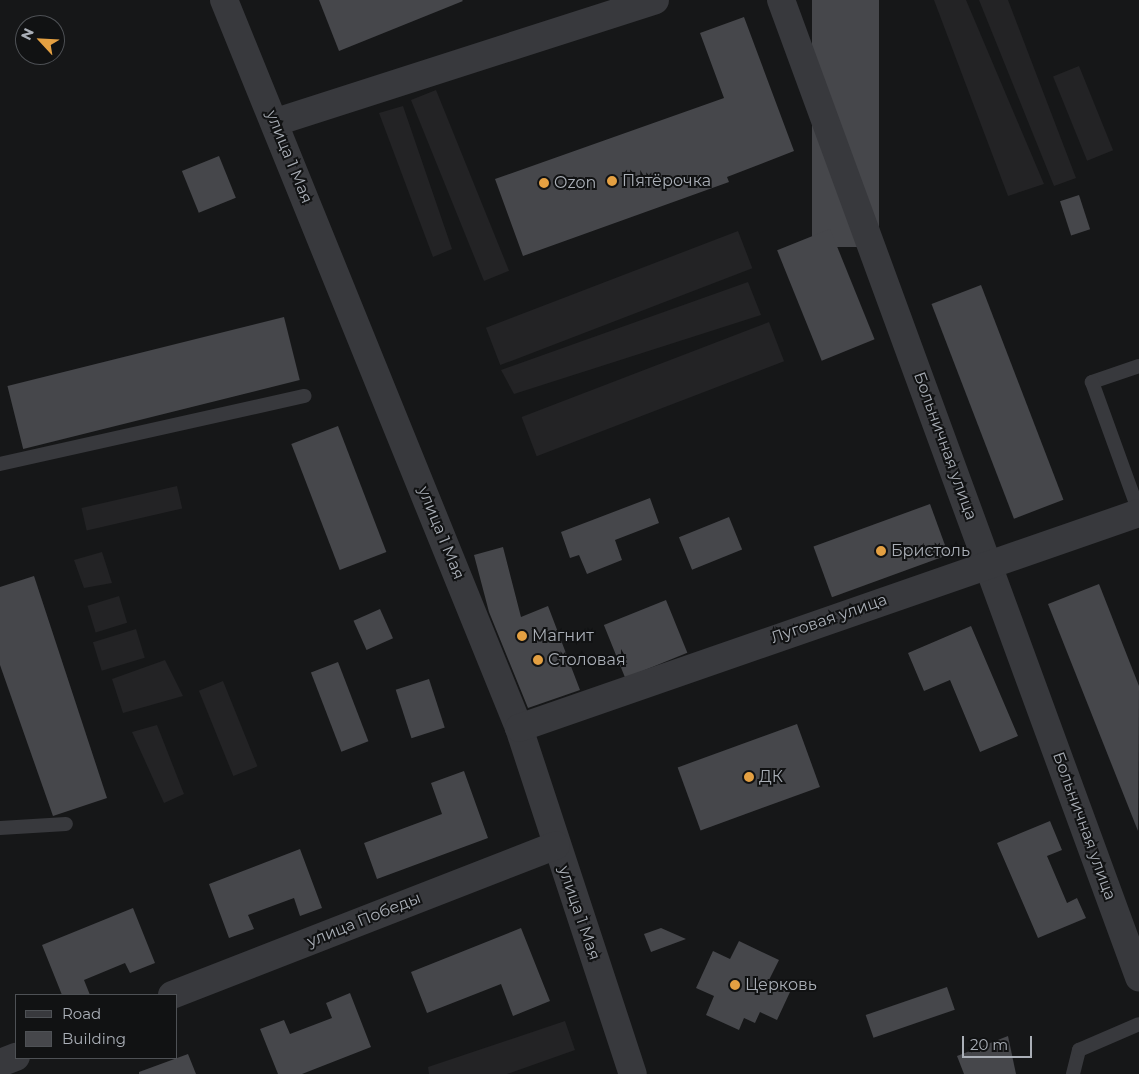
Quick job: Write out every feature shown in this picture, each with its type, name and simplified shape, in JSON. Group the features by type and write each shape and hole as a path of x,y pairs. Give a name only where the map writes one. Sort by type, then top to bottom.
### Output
{"street":[{"name":"улица 1 Мая","path":"224,0 276,122 520,728 556,845 633,1074"},
{"path":"276,122 624,5 655,0"},
{"name":"Больничная улица","path":"781,0 1139,976"},
{"name":"Луговая улица","path":"520,728 1139,512"},
{"name":"улица Победы","path":"175,994 556,845"},
{"path":"0,1063 15,1057"}],"lane":[{"path":"1139,366 1092,382 1139,512"},
{"path":"0,464 305,396"},
{"path":"0,828 66,824"},
{"path":"1073,1074 1079,1050 1139,1024"}],"shaded area":[{"path":"934,0 966,0 1044,184 1008,196"},
{"path":"979,0 1008,0 1076,178 1054,186"},
{"path":"1079,66 1113,150 1087,161 1053,76"},
{"path":"436,90 509,271 484,281 411,100"},
{"path":"403,106 452,249 433,257 379,113"},
{"path":"738,231 752,268 500,365 486,328"},
{"path":"748,282 761,315 514,394 501,370"},
{"path":"769,322 784,361 537,456 522,417"},
{"path":"177,486 182,508 87,530 82,508"},
{"path":"102,552 112,583 84,588 74,560"},
{"path":"119,596 127,623 96,632 87,606"},
{"path":"136,629 145,658 102,671 93,642"},
{"path":"165,660 183,696 123,713 112,679"},
{"path":"223,681 257,766 233,776 199,691"},
{"path":"157,725 184,794 164,803 132,732"},
{"path":"565,1021 575,1050 507,1074 429,1074 428,1067"}],"building":[{"path":"319,0 462,0 463,1 339,51"},
{"path":"812,0 879,0 879,247 812,247"},
{"name":"Пятёрочка","path":"744,17 794,151 727,177 729,182 523,256 495,179 724,98 700,33"},
{"path":"219,156 236,198 199,213 182,171"},
{"path":"1079,195 1090,229 1071,235 1060,201"},
{"path":"830,229 875,339 822,361 777,250"},
{"path":"981,285 1063,500 1014,519 932,304"},
{"path":"284,317 300,380 23,449 7,386"},
{"path":"338,426 386,552 340,570 291,444"},
{"path":"650,498 659,523 615,540 622,560 587,574 579,555 570,558 561,532"},
{"name":"Бристоль","path":"930,504 948,555 832,597 813,546"},
{"path":"729,517 742,549 692,570 679,537"},
{"name":"Столовая","path":"503,547 521,617 548,606 580,690 528,708 489,612 474,555"},
{"path":"34,576 107,798 53,816 0,665 0,587"},
{"path":"1099,584 1139,686 1138,831 1048,604"},
{"path":"666,600 687,653 625,678 604,625"},
{"path":"380,609 393,638 367,650 354,621"},
{"path":"971,626 1018,736 980,752 950,680 924,691 908,653"},
{"path":"338,662 368,741 341,752 311,672"},
{"path":"429,679 445,728 411,738 396,690"},
{"name":"ДК","path":"797,724 820,787 701,830 678,767"},
{"path":"464,771 488,838 377,879 364,843 442,814 431,783"},
{"path":"1050,821 1062,850 1047,856 1067,903 1077,898 1086,918 1038,938 997,843"},
{"path":"300,849 322,908 300,916 294,898 248,915 254,929 229,938 209,884"},
{"path":"133,908 155,963 130,973 125,963 84,980 90,994 62,994 42,945"},
{"path":"521,928 550,1001 513,1016 501,984 427,1013 411,972"},
{"path":"661,928 686,939 651,952 644,934"},
{"name":"Церковь","path":"739,941 779,960 768,982 790,992 777,1020 760,1012 755,1023 744,1018 739,1030 706,1015 714,996 696,988 713,951 730,959"},
{"path":"947,987 955,1010 873,1038 866,1015"},
{"path":"350,993 371,1047 302,1074 278,1074 260,1029 284,1020 290,1034 332,1018 326,1003"},
{"path":"1008,1036 1016,1074 964,1074 957,1056"},
{"path":"188,1054 196,1074 139,1074 139,1072"}],"place":[{"name":"Пятёрочка","path":"612,181"},
{"name":"Ozon","path":"544,183"},
{"name":"Бристоль","path":"881,551"},
{"name":"Магнит","path":"522,636"},
{"name":"Столовая","path":"538,660"},
{"name":"ДК","path":"749,777"},
{"name":"Церковь","path":"735,985"}]}
